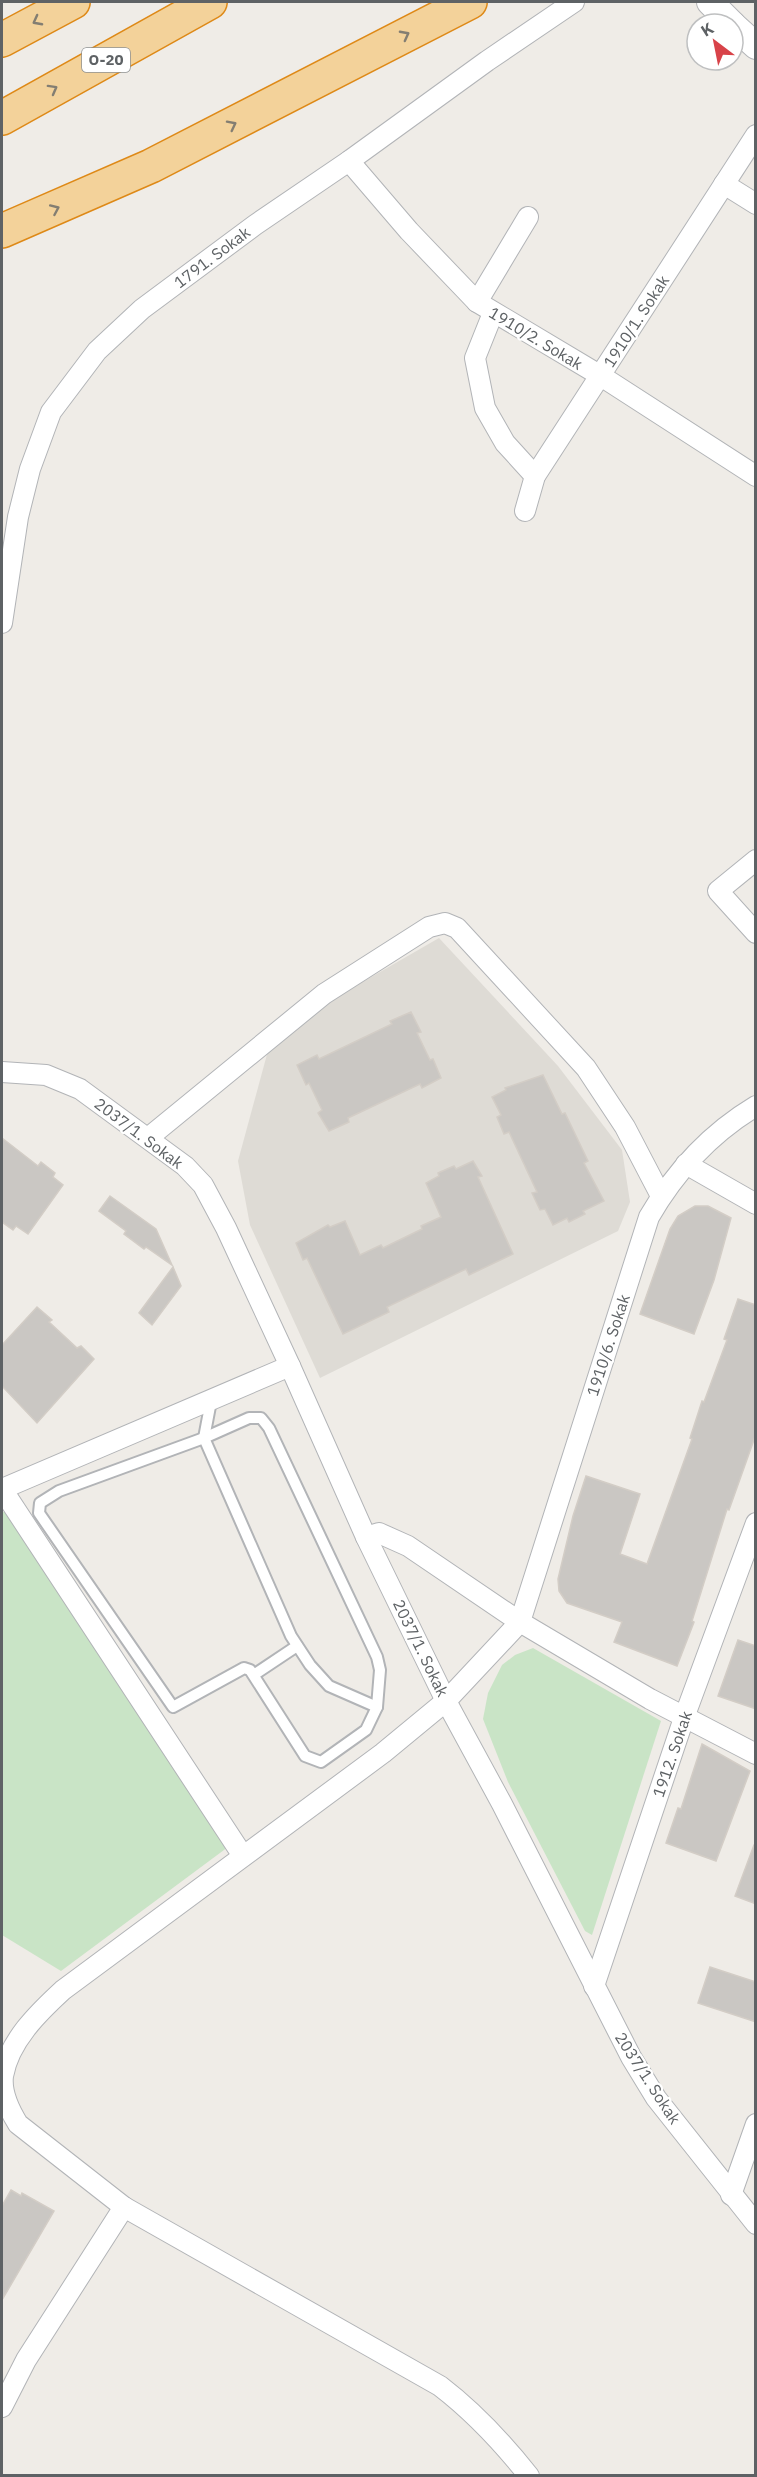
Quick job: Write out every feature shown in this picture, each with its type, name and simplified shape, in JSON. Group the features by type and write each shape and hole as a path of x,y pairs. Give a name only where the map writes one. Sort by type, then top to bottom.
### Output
{"highway":[{"path":"2,40 74,2"},
{"name":"O-20","path":"2,118 210,2"},
{"path":"2,231 151,166 470,2"}],"street":[{"name":"1791. Sokak","path":"2,623 18,517 30,469 51,412 97,351 142,309 255,225 349,161 487,60 574,2"},
{"path":"710,2 721,12"},
{"name":"1910/1. Sokak","path":"525,511 535,476 756,135"},
{"name":"1910/2. Sokak","path":"349,161 409,231 485,307 754,470"},
{"path":"724,184 756,204"},
{"path":"528,217 485,307 475,358 485,408 505,442 535,476"},
{"path":"756,860 718,891 756,933"},
{"path":"148,1138 285,1024 331,989 429,927 446,923 457,928 585,1068 626,1127 661,1197"},
{"name":"2037/1. Sokak","path":"2,1072 46,1075 80,1089 185,1166 203,1185 226,1228 290,1366 366,1537 446,1701 502,1804 631,2057 656,2098 756,2224"},
{"name":"1910/6. Sokak","path":"520,1622 649,1217 686,1164 733,1120 756,1106"},
{"path":"686,1164 756,1204"},
{"path":"243,1856 2,1489 290,1366"},
{"name":"1912. Sokak","path":"594,1986 685,1715 750,1553 756,1523"},
{"path":"366,1537 379,1533 408,1546 520,1622 650,1699 685,1715 756,1754"},
{"path":"520,1622 446,1701 383,1754 63,1990 40,2011 22,2034 10,2055 3,2077 5,2096 11,2112 10,2119 124,2207 440,2386 466,2405 497,2436 529,2475"},
{"path":"731,2195 756,2124"},
{"path":"2,2407 26,2360 124,2207"}],"lane":[{"path":"211,1401 204,1438 297,1646 329,1686 377,1707"},
{"path":"249,1419 264,1420 377,1657 381,1670 377,1707 366,1730 321,1762 313,1761 305,1756 255,1674 244,1668 173,1707 39,1513 40,1503 58,1491 204,1438 249,1419"},
{"path":"255,1674 297,1646"}],"shaded area":[{"path":"439,938 558,1066 622,1150 630,1202 618,1231 320,1378 250,1225 238,1161 269,1047 321,1006"}],"green space":[{"path":"2,1512 10,1512 228,1847 61,1971 2,1935"},
{"path":"533,1648 661,1721 592,1935 585,1931 508,1782 483,1719 488,1693 502,1665 515,1655"}],"building":[{"path":"411,1012 421,1032 417,1033 430,1060 433,1059 441,1078 422,1088 420,1084 348,1118 349,1122 329,1131 318,1113 322,1110 309,1083 306,1085 297,1065 317,1055 319,1059 392,1024 390,1021"},
{"path":"543,1075 562,1114 565,1113 588,1161 584,1163 604,1201 583,1211 585,1214 569,1222 567,1218 553,1225 545,1209 540,1210 532,1193 537,1192 509,1132 504,1134 497,1117 501,1115 492,1097 506,1090 505,1088"},
{"path":"2,1138 38,1166 41,1162 55,1173 53,1177 63,1185 28,1234 16,1226 13,1230 2,1222"},
{"path":"473,1161 482,1176 478,1177 513,1254 469,1275 466,1269 387,1307 389,1312 343,1334 307,1258 303,1260 296,1243 328,1225 330,1227 345,1221 360,1255 381,1245 383,1248 441,1217 426,1183 439,1176 438,1173 454,1166 456,1169"},
{"path":"110,1196 156,1229 172,1265 146,1247 144,1249 124,1234 126,1231 99,1211"},
{"path":"695,1206 708,1206 731,1218 714,1280 694,1334 640,1314 670,1229 678,1216"},
{"path":"173,1267 181,1286 152,1325 139,1313"},
{"path":"738,1299 756,1305 756,1434 729,1510 727,1509 692,1621 694,1622 677,1666 614,1642 622,1622 567,1603 559,1591 558,1579 573,1516 586,1476 640,1494 620,1554 647,1564 692,1439 690,1438 702,1401 704,1402 727,1340 724,1339"},
{"path":"37,1307 52,1320 49,1322 77,1348 81,1346 94,1359 37,1423 2,1386 2,1345"},
{"path":"738,1640 756,1646 756,1709 718,1696"},
{"path":"702,1744 750,1771 716,1861 666,1843 678,1808 681,1809"},
{"path":"754,1845 756,1845 756,1904 735,1896"},
{"path":"710,1967 756,1982 756,2022 698,2003"},
{"path":"11,2190 21,2196 22,2193 54,2211 2,2300 2,2206"}]}
